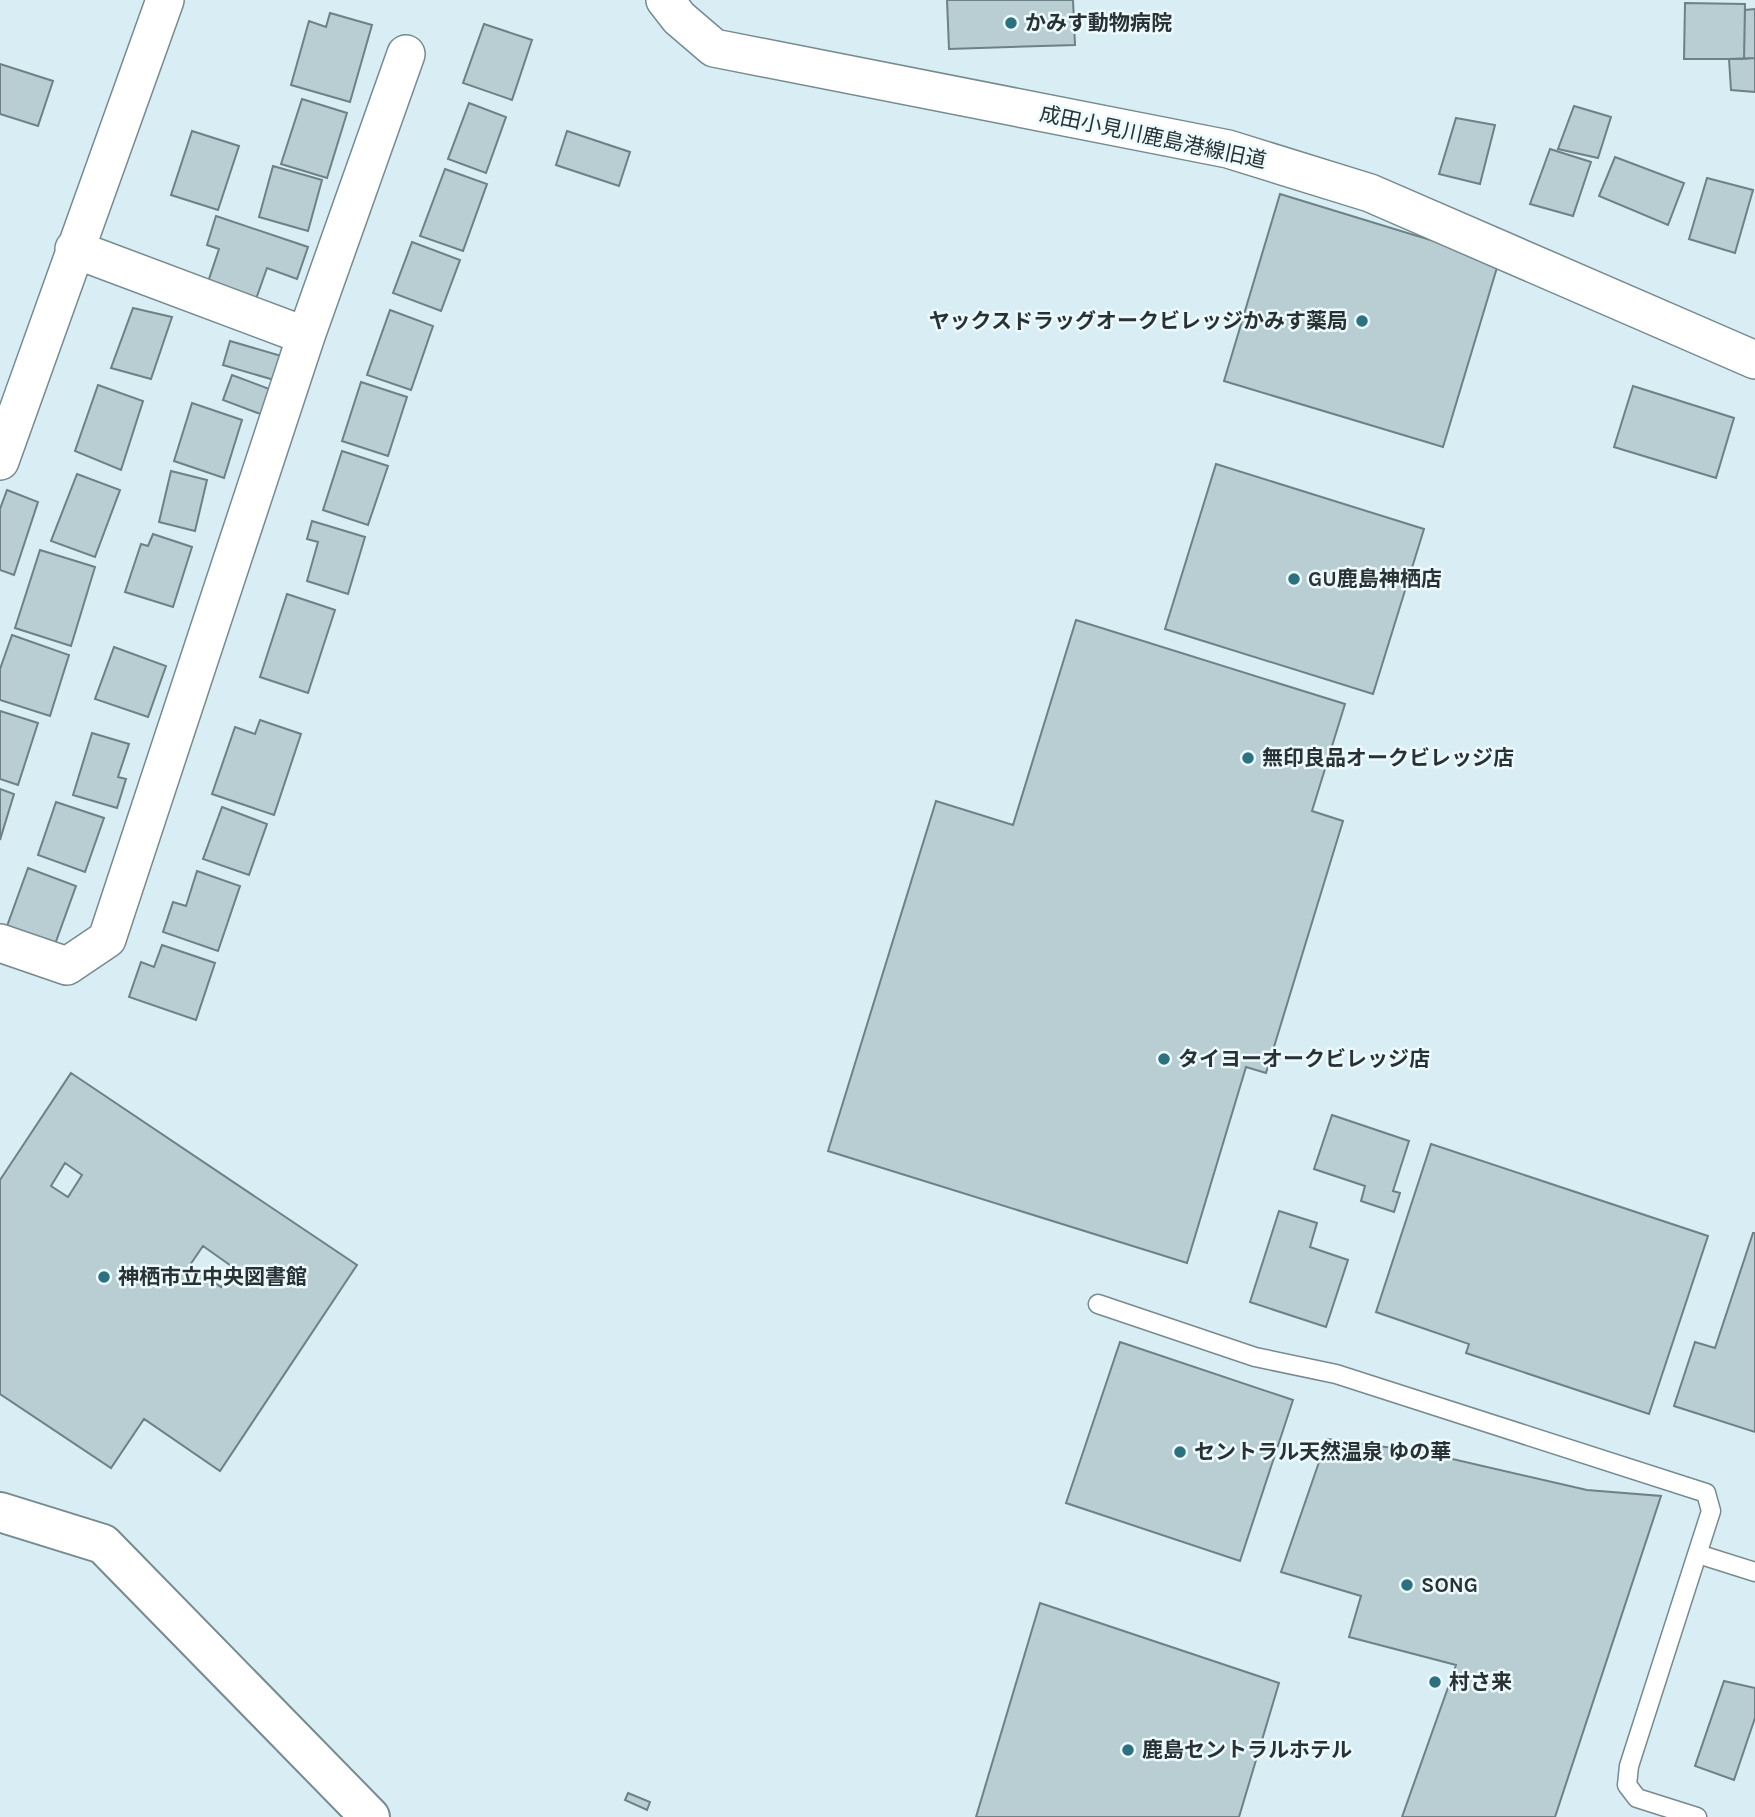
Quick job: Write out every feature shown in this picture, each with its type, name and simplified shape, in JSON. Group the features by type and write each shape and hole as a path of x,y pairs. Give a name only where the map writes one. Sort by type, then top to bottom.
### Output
{"street":[{"path":"0,461 165,0"},
{"name":"成田小見川鹿島港線旧道","path":"665,0 679,18 714,48 1228,149 1370,192 1755,360"},
{"path":"0,943 67,966 107,939 306,336 406,54"},
{"path":"74,249 306,336"},
{"path":"0,1512 103,1544 370,1817"}],"lane":[{"path":"1098,1304 1255,1357 1336,1374 1706,1493 1711,1511 1629,1766 1627,1785 1637,1798 1697,1817"},
{"path":"1698,1554 1755,1572"}],"building":[{"name":"かみす動物病院","path":"947,0 1073,0 1075,45 949,49"},
{"path":"1685,3 1745,4 1744,59 1684,59"},
{"path":"1755,9 1755,58 1744,59 1745,10"},
{"path":"330,13 372,25 350,102 291,85 309,21 326,27"},
{"path":"484,24 532,40 512,100 463,83"},
{"path":"1755,58 1755,92 1731,90 1729,59"},
{"path":"0,64 53,81 38,126 0,114"},
{"path":"302,99 347,113 327,178 281,164"},
{"path":"469,103 506,117 486,173 448,159"},
{"path":"1574,106 1611,117 1598,158 1558,149"},
{"path":"1456,118 1495,125 1480,184 1439,174"},
{"path":"192,131 239,146 218,210 171,195"},
{"path":"567,131 630,152 619,186 556,165"},
{"path":"1550,149 1591,162 1573,216 1530,204"},
{"path":"1615,157 1684,183 1668,225 1599,196"},
{"path":"273,166 322,180 308,231 259,217"},
{"path":"445,169 487,184 463,251 420,236"},
{"path":"1707,178 1753,190 1735,253 1689,239"},
{"name":"ヤックスドラッグオークビレッジかみす薬局","path":"1280,194 1499,261 1443,447 1224,381"},
{"path":"216,216 308,247 297,279 267,268 256,299 208,282 219,249 207,245"},
{"path":"412,242 460,260 441,311 393,293"},
{"path":"133,308 172,317 151,379 111,368"},
{"path":"390,310 433,326 411,390 367,375"},
{"path":"230,341 288,358 281,382 223,365"},
{"path":"232,375 272,390 263,415 223,400"},
{"path":"361,382 407,397 388,456 342,441"},
{"path":"98,385 143,401 121,470 75,451"},
{"path":"1633,386 1734,418 1716,478 1614,447"},
{"path":"192,403 242,420 224,478 174,461"},
{"path":"342,451 388,466 368,525 323,510"},
{"name":"GU鹿島神栖店","path":"1216,464 1424,529 1373,694 1165,629"},
{"path":"171,471 207,480 195,531 159,522"},
{"path":"77,474 120,490 95,557 51,541"},
{"path":"7,490 38,502 14,575 0,570 0,509"},
{"path":"312,521 365,537 348,594 307,581 318,542 307,539"},
{"path":"153,534 192,547 173,607 125,592 141,544 148,546"},
{"path":"40,550 95,567 71,646 15,628"},
{"path":"287,594 335,610 308,693 260,677"},
{"path":"1076,620 1345,704 1312,811 1343,821 1266,1073 1246,1067 1187,1263 828,1151 936,801 1013,825"},
{"path":"12,635 69,655 50,716 0,700 0,669"},
{"path":"114,647 166,666 148,717 95,699"},
{"path":"0,711 38,723 18,785 0,779"},
{"path":"260,720 301,734 274,815 212,794 235,727 255,734"},
{"path":"92,733 129,744 118,777 126,779 117,808 73,795"},
{"path":"0,789 14,794 0,840"},
{"path":"56,802 104,818 85,872 38,855"},
{"path":"222,807 267,824 249,875 203,859"},
{"path":"28,868 76,886 54,947 6,929"},
{"path":"197,871 240,886 218,951 163,932 173,902 186,906"},
{"path":"162,945 215,963 196,1020 129,997 141,962 154,967"},
{"name":"神栖市立中央図書館","path":"71,1073 357,1265 220,1471 144,1419 111,1468 0,1394 0,1180","holes":["65,1163 82,1175 68,1197 51,1186","203,1246 234,1268 221,1287 190,1265"]},
{"path":"1332,1115 1409,1141 1393,1191 1400,1193 1394,1212 1361,1201 1365,1186 1314,1169"},
{"path":"1431,1144 1708,1236 1649,1414 1466,1353 1469,1344 1376,1312"},
{"path":"1279,1211 1317,1223 1310,1247 1348,1260 1326,1327 1250,1302"},
{"path":"1753,1233 1755,1432 1674,1406 1695,1342 1715,1348"},
{"name":"セントラル天然温泉 ゆの華","path":"1120,1342 1293,1400 1240,1561 1066,1503"},
{"path":"1327,1439 1422,1452 1587,1490 1661,1496 1555,1817 1402,1817 1456,1665 1349,1637 1361,1596 1281,1572"},
{"name":"鹿島セントラルホテル","path":"1040,1603 1279,1683 1239,1817 976,1817"},
{"path":"1724,1681 1755,1688 1755,1718 1734,1780 1695,1766"},
{"path":"628,1793 650,1802 647,1810 625,1800"}],"place":[{"name":"かみす動物病院","path":"1011,23"},
{"name":"ヤックスドラッグオークビレッジかみす薬局","path":"1362,321"},
{"name":"GU鹿島神栖店","path":"1294,579"},
{"name":"無印良品オークビレッジ店","path":"1248,758"},
{"name":"タイヨーオークビレッジ店","path":"1164,1059"},
{"name":"神栖市立中央図書館","path":"104,1277"},
{"name":"セントラル天然温泉 ゆの華","path":"1180,1452"},
{"name":"SONG","path":"1407,1585"},
{"name":"村さ来","path":"1435,1682"},
{"name":"鹿島セントラルホテル","path":"1128,1750"}]}
